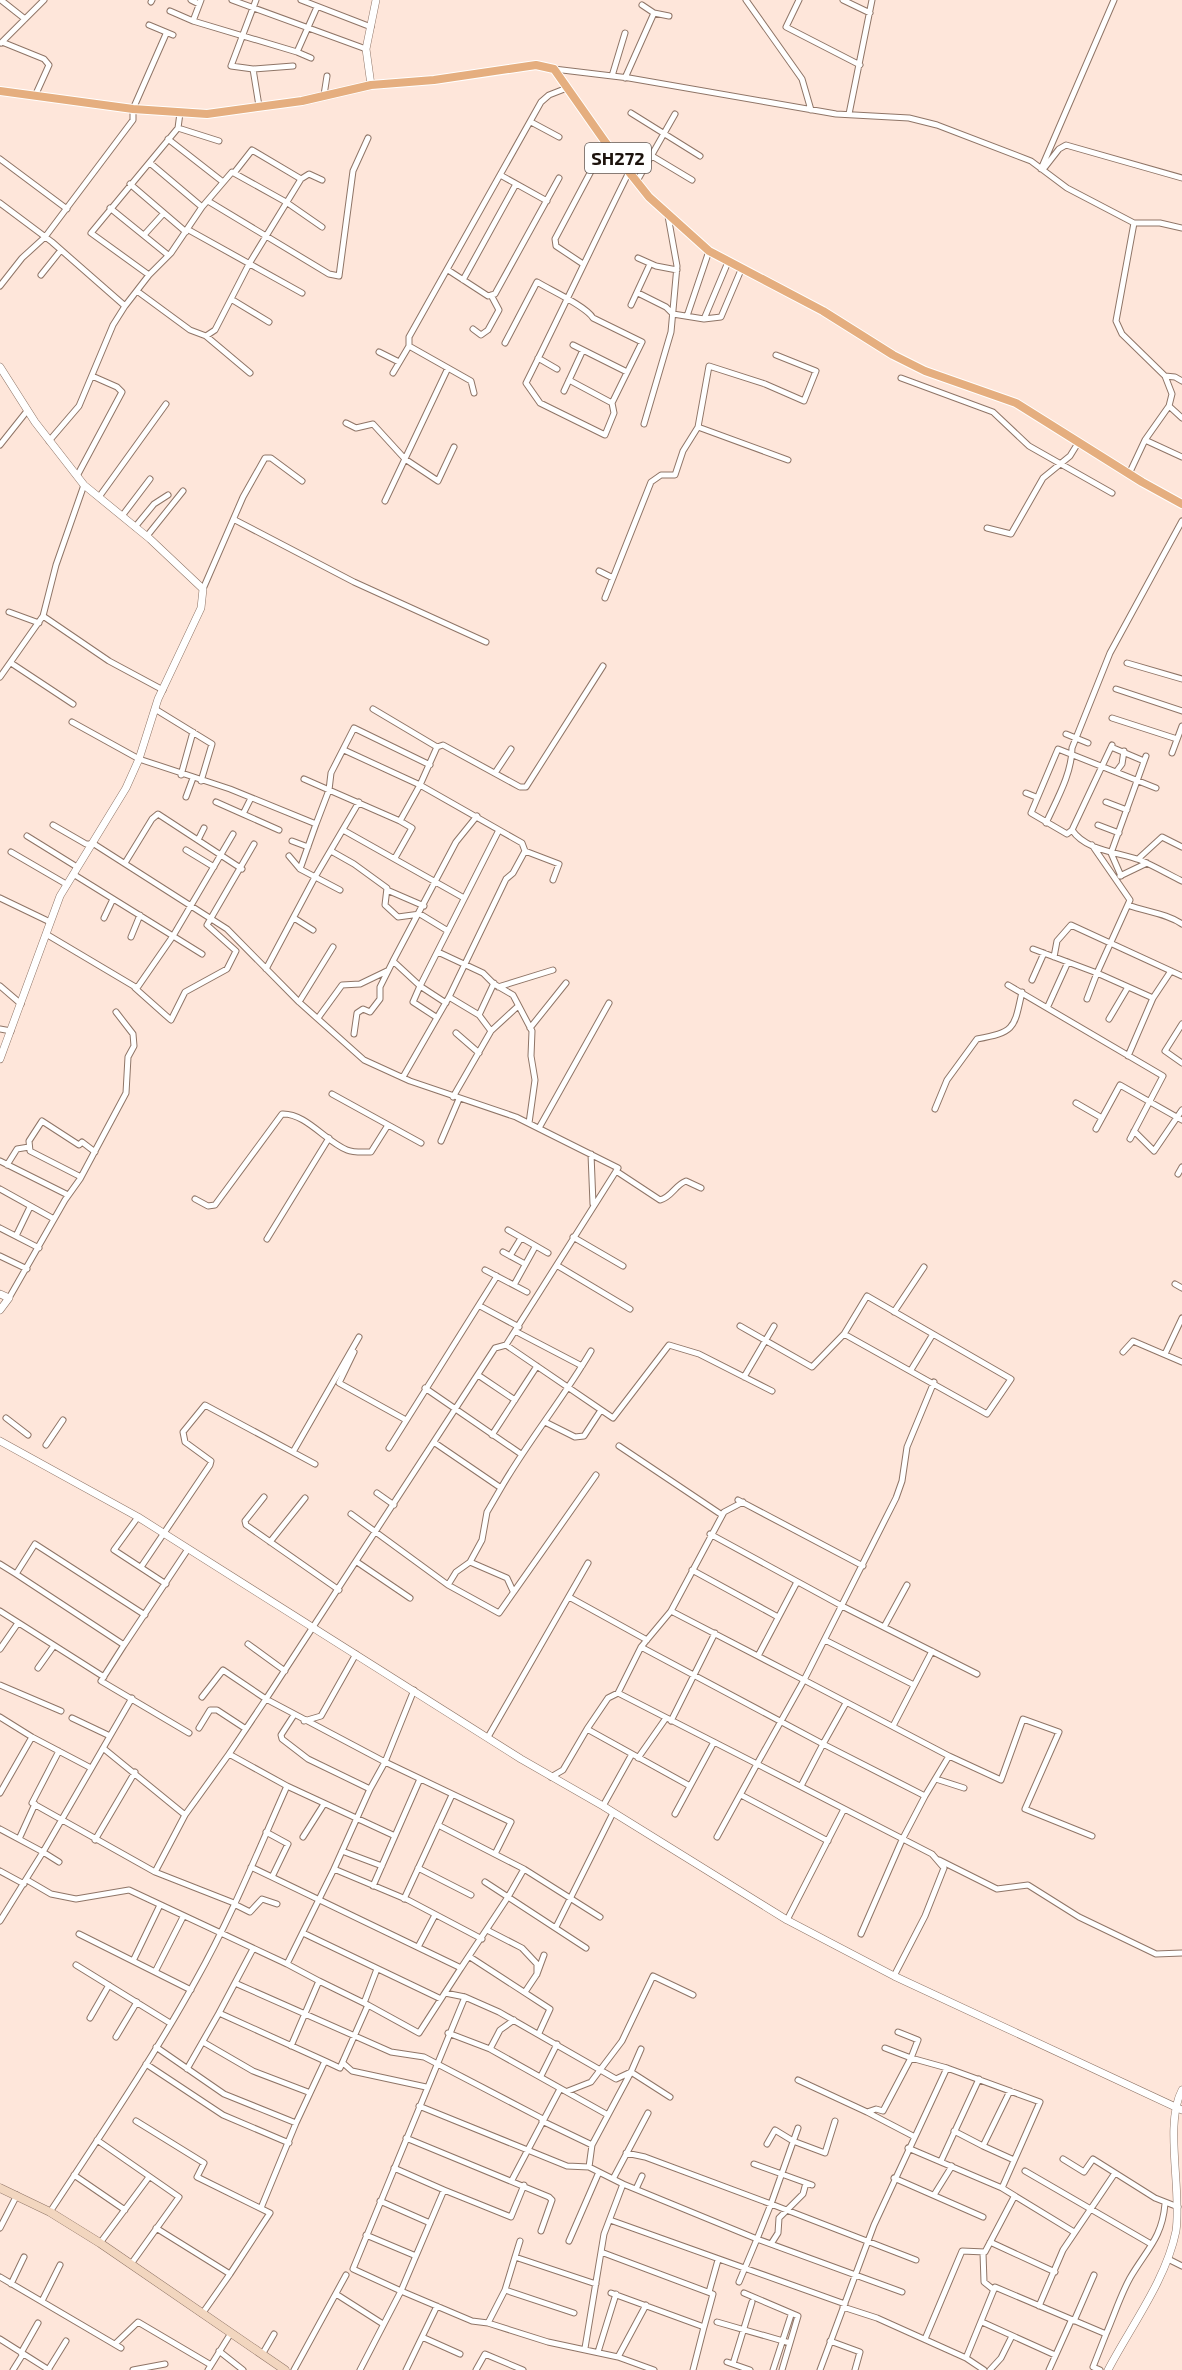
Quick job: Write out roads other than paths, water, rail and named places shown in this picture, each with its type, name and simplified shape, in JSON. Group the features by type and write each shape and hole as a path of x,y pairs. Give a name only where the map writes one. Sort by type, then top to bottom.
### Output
{"main road":[{"path":"0,91 133,109 207,114 371,85 434,80 536,65 554,69"},
{"name":"SH272","path":"554,69 629,172 668,214 709,251 741,270 823,311 893,355 925,371 1016,403 1078,443 1182,504"},
{"path":"0,2188 50,2212 100,2243 285,2370"}],"street":[{"path":"2,0 25,19"},
{"path":"35,96 49,65 44,59 1,43 44,0"},
{"path":"191,0 200,2 193,21"},
{"path":"232,0 366,49"},
{"path":"256,0 231,66 253,69 293,66"},
{"path":"300,0 371,27"},
{"path":"371,85 366,49 376,0"},
{"path":"746,0 802,80 811,110"},
{"path":"799,0 786,27 860,66"},
{"path":"843,0 870,13"},
{"path":"849,114 872,0"},
{"path":"1042,170 1114,0"},
{"path":"642,5 654,13 669,16"},
{"path":"297,52 317,7"},
{"path":"170,11 193,21 311,58"},
{"path":"625,78 654,13"},
{"path":"150,26 173,35"},
{"path":"612,76 626,33"},
{"path":"0,286 22,258 45,237 133,120 133,109 166,34"},
{"path":"253,69 260,106"},
{"path":"554,69 625,78 811,110 909,118 936,125 1031,161 1067,188 1134,224 1160,223 1182,228"},
{"path":"324,95 327,76"},
{"path":"393,373 409,346 409,337 502,176 541,102 549,95 567,88"},
{"path":"149,275 91,233 178,128 180,113"},
{"path":"631,113 700,156"},
{"path":"637,181 675,114"},
{"path":"531,122 559,137"},
{"path":"178,128 219,141"},
{"path":"208,201 329,274 339,276 353,171 368,138"},
{"path":"168,140 223,182"},
{"path":"583,264 556,246 555,239 606,143"},
{"path":"1042,170 1066,145 1182,178"},
{"path":"49,441 79,406 113,325 125,306 168,255 202,207 252,150 300,179"},
{"path":"652,156 692,180"},
{"path":"0,159 67,209"},
{"path":"150,163 202,207"},
{"path":"505,343 537,282 567,300 590,312 593,318 642,342 612,403 614,413 605,435 540,404 526,383 567,300 583,264 629,172"},
{"path":"234,173 286,202 322,227"},
{"path":"206,336 215,330 249,264 300,179 309,174 322,180"},
{"path":"502,176 547,201"},
{"path":"491,295 495,294 560,178"},
{"path":"130,184 187,230 302,293"},
{"path":"463,280 516,184"},
{"path":"1,207 45,237 125,306"},
{"path":"110,208 168,255"},
{"path":"144,235 164,213"},
{"path":"644,424 671,333 677,270 668,214"},
{"path":"1129,474 1145,440 1168,406 1172,394 1165,376 1122,334 1116,321 1134,224"},
{"path":"41,275 61,250"},
{"path":"687,316 709,251"},
{"path":"638,258 650,264 677,270"},
{"path":"704,319 728,262"},
{"path":"631,305 650,264"},
{"path":"448,270 491,295 499,310 488,330 481,335 473,329"},
{"path":"638,293 666,307 673,314 704,319 721,317 741,270"},
{"path":"137,291 190,330 206,336 250,373"},
{"path":"231,299 268,322"},
{"path":"573,345 627,372"},
{"path":"409,346 471,381 474,393"},
{"path":"564,391 583,350"},
{"path":"380,352 399,362"},
{"path":"605,598 651,482 661,476 675,475 683,452 698,427 709,366 765,384 804,401 816,371 776,355"},
{"path":"538,358 557,369"},
{"path":"0,367 27,411 84,485 147,536 203,589"},
{"path":"385,501 448,368"},
{"path":"77,476 122,392 117,387 92,376"},
{"path":"1165,376 1175,377 1182,381"},
{"path":"901,378 993,412 1029,446 1112,493"},
{"path":"569,380 612,403"},
{"path":"99,497 166,404"},
{"path":"1168,406 1182,418"},
{"path":"0,446 27,411"},
{"path":"346,423 356,428 373,424 405,459 438,481 454,447"},
{"path":"698,427 788,460"},
{"path":"0,431 7,436"},
{"path":"1145,440 1182,457"},
{"path":"987,528 1011,534 1043,478 1070,456 1078,443"},
{"path":"0,1059 66,884 94,844 139,759 155,709 201,608 203,589 235,520 243,497 265,458 271,458 302,481"},
{"path":"122,516 150,479"},
{"path":"0,677 43,616 56,565 84,485"},
{"path":"147,536 183,492"},
{"path":"135,527 154,504 168,495"},
{"path":"235,520 354,582 486,642"},
{"path":"1046,823 1069,771 1076,738 1106,662 1182,521"},
{"path":"598,571 613,578"},
{"path":"9,612 39,623"},
{"path":"43,616 109,661 163,690"},
{"path":"11,663 73,704"},
{"path":"1127,663 1182,680"},
{"path":"374,709 437,747 443,745 450,747 520,788 526,787 603,666"},
{"path":"1116,689 1182,711"},
{"path":"155,709 212,744 201,781"},
{"path":"1112,718 1177,739"},
{"path":"72,722 139,759 181,775 230,789 250,800 316,824"},
{"path":"1172,753 1182,726"},
{"path":"300,869 329,790 332,773 354,728 430,765"},
{"path":"181,775 193,732"},
{"path":"1066,734 1088,743"},
{"path":"1087,999 1130,900 1118,877 1111,853 1119,833 1137,780 1145,759 1111,746 1101,766 1072,830 1067,834 1031,813 1036,797 1058,750 1073,754 1101,766 1137,780 1156,788"},
{"path":"400,821 437,747"},
{"path":"495,773 511,749"},
{"path":"344,750 420,785 522,843 525,850 559,864 553,880"},
{"path":"1116,772 1122,764 1124,751"},
{"path":"186,797 193,778"},
{"path":"304,779 412,828 395,858"},
{"path":"1026,793 1036,797"},
{"path":"243,814 250,800"},
{"path":"216,802 279,830"},
{"path":"266,969 315,877 359,802"},
{"path":"1106,802 1127,810"},
{"path":"125,863 152,819 158,814 242,868"},
{"path":"354,1034 357,1013 363,1009 370,1012 380,999 380,987 387,971 420,914 456,842 477,816"},
{"path":"53,825 86,844 94,844 227,929 299,1002 364,1060 456,1098 529,1123 618,1168 506,1346"},
{"path":"1098,825 1119,833"},
{"path":"198,840 204,828"},
{"path":"344,830 464,898"},
{"path":"436,1017 413,1002 499,830"},
{"path":"1072,830 1092,845 1118,877"},
{"path":"134,988 141,985 173,936 233,834"},
{"path":"27,836 113,899 202,954"},
{"path":"1138,859 1162,837 1182,847"},
{"path":"292,841 308,847"},
{"path":"46,934 134,988 171,1020 185,992 227,969 236,951 207,925 254,844"},
{"path":"1092,845 1111,853 1138,859 1182,881"},
{"path":"186,850 214,867"},
{"path":"403,1077 466,964 478,933 506,879 513,873 525,850"},
{"path":"331,851 354,864 387,890 424,906"},
{"path":"11,852 66,884"},
{"path":"289,856 300,869 340,890"},
{"path":"1129,857 1132,870"},
{"path":"1118,877 1147,863"},
{"path":"387,890 385,904 398,917 420,914 448,931"},
{"path":"0,898 50,922"},
{"path":"104,918 113,899"},
{"path":"1128,905 1146,912 1172,917 1182,924"},
{"path":"131,937 140,915"},
{"path":"294,918 313,930"},
{"path":"1054,957 1057,941 1071,925 1182,976"},
{"path":"299,1002 333,947"},
{"path":"1033,949 1097,973 1153,998"},
{"path":"438,952 483,973 496,985 513,995 517,1007 530,1028 536,1080 529,1123"},
{"path":"1032,980 1044,953"},
{"path":"393,961 420,986 479,1015 491,1031"},
{"path":"1048,1006 1068,962"},
{"path":"479,1015 496,985 553,970"},
{"path":"318,1018 342,985 360,984 387,971"},
{"path":"1128,1056 1153,998 1171,971"},
{"path":"530,1028 566,983"},
{"path":"1008,985 1048,1006 1163,1076 1130,1139"},
{"path":"0,986 21,1004"},
{"path":"1109,1019 1128,987"},
{"path":"935,1109 947,1080 977,1039 1004,1034 1015,1022 1022,992"},
{"path":"539,1128 609,1003"},
{"path":"441,1142 456,1098 478,1053 491,1031 517,1007"},
{"path":"0,1310 81,1177 126,1093 128,1057 134,1046 133,1034 116,1012"},
{"path":"1182,1024 1165,1051 1182,1063"},
{"path":"0,1029 11,1031"},
{"path":"456,1033 478,1053"},
{"path":"1096,1129 1120,1085 1180,1119"},
{"path":"332,1094 421,1143"},
{"path":"1076,1103 1102,1118"},
{"path":"1134,1131 1154,1151 1180,1119 1182,1110"},
{"path":"195,1199 208,1206 215,1205 282,1114 287,1114 348,1150 371,1152 388,1125"},
{"path":"81,1177 30,1151 28,1142 42,1121 79,1145 82,1142 87,1143 95,1152"},
{"path":"267,1239 329,1138"},
{"path":"7,1165 17,1149 29,1147"},
{"path":"591,1154 593,1206"},
{"path":"0,1161 68,1195"},
{"path":"1178,1174 1182,1167"},
{"path":"616,1171 660,1200 667,1198 686,1181 701,1188"},
{"path":"0,1189 54,1219"},
{"path":"16,1236 30,1207"},
{"path":"0,1228 39,1248"},
{"path":"508,1230 548,1253"},
{"path":"573,1237 623,1266"},
{"path":"510,1256 521,1238"},
{"path":"514,1285 535,1247"},
{"path":"503,1252 525,1264"},
{"path":"0,1256 27,1269"},
{"path":"558,1266 630,1309"},
{"path":"894,1311 924,1267"},
{"path":"485,1270 527,1292"},
{"path":"389,1448 497,1276"},
{"path":"1175,1284 1182,1288"},
{"path":"0,1293 9,1298"},
{"path":"740,1326 812,1368 844,1334 867,1296 1011,1379 987,1414 934,1382 844,1334"},
{"path":"480,1306 582,1366"},
{"path":"1165,1354 1182,1318"},
{"path":"744,1377 774,1326"},
{"path":"911,1370 933,1334"},
{"path":"293,1452 358,1337"},
{"path":"1123,1352 1134,1341 1182,1362"},
{"path":"155,1872 185,1815 285,1671 312,1625 339,1590 495,1348 506,1346 613,1418 669,1345 699,1353 772,1391"},
{"path":"356,1348 339,1383 406,1420"},
{"path":"448,1585 456,1572 470,1562 482,1540 487,1512 521,1454 569,1389 591,1352"},
{"path":"492,1435 537,1366"},
{"path":"478,1375 515,1400"},
{"path":"717,1837 804,1680 896,1498 902,1481 907,1447 934,1382"},
{"path":"425,1388 521,1454"},
{"path":"141,1567 210,1465 211,1461 185,1442 183,1432 205,1405 315,1464"},
{"path":"545,1422 575,1437 584,1436 601,1410"},
{"path":"6,1418 28,1435"},
{"path":"46,1446 63,1420"},
{"path":"0,1441 138,1517 551,1777 603,1806 787,1920 894,1976 1179,2109"},
{"path":"435,1443 501,1488"},
{"path":"619,1446 722,1515"},
{"path":"351,1514 448,1585 499,1612 596,1475"},
{"path":"377,1493 394,1505"},
{"path":"264,1497 244,1523 339,1590"},
{"path":"270,1542 304,1498"},
{"path":"551,1777 563,1770 608,1698 618,1693 641,1647 671,1611 722,1515 741,1501 863,1566"},
{"path":"138,1517 114,1550 166,1584"},
{"path":"710,1534 842,1606 977,1674"},
{"path":"16,1574 35,1544 145,1615"},
{"path":"189,1549 101,1681 189,1734"},
{"path":"357,1562 410,1598"},
{"path":"470,1562 507,1578 513,1591"},
{"path":"488,1737 588,1563"},
{"path":"0,1564 124,1645"},
{"path":"692,1570 778,1617"},
{"path":"758,1656 797,1582"},
{"path":"884,1627 907,1585"},
{"path":"569,1597 647,1640"},
{"path":"0,1611 53,1647 104,1677"},
{"path":"671,1611 846,1703 1001,1780 1023,1719 1059,1732 1025,1809 1092,1836"},
{"path":"0,1649 18,1623"},
{"path":"603,1806 635,1756 669,1720 715,1633"},
{"path":"825,1640 914,1685"},
{"path":"248,1644 285,1671"},
{"path":"38,1668 53,1647"},
{"path":"641,1647 780,1722 925,1796"},
{"path":"893,1726 932,1651"},
{"path":"304,1721 321,1716 356,1654"},
{"path":"202,1697 223,1670 304,1721 511,1822 495,1854"},
{"path":"0,1685 60,1711"},
{"path":"287,1964 385,1762 414,1690"},
{"path":"618,1693 932,1854 937,1859 944,1868 925,1916 894,1976"},
{"path":"0,1921 43,1852 132,1698"},
{"path":"801,1786 846,1703"},
{"path":"199,1728 210,1710 217,1710 246,1729"},
{"path":"294,1715 281,1735 282,1739 308,1759 370,1789"},
{"path":"0,1717 32,1737 91,1768"},
{"path":"72,1718 110,1736"},
{"path":"587,1729 690,1786"},
{"path":"0,1793 32,1737"},
{"path":"675,1814 714,1742"},
{"path":"103,1748 185,1815"},
{"path":"19,1839 34,1804 32,1803 60,1751"},
{"path":"229,1754 287,1786 395,1836"},
{"path":"861,1934 902,1840 925,1796 950,1756"},
{"path":"95,1840 135,1772"},
{"path":"373,1886 420,1779"},
{"path":"936,1779 964,1788"},
{"path":"50,2212 191,1990 220,1935 287,1786"},
{"path":"404,1899 452,1795"},
{"path":"741,1795 828,1841"},
{"path":"34,1804 155,1872 250,1912 261,1899 277,1904"},
{"path":"303,1837 324,1804"},
{"path":"787,1920 844,1809"},
{"path":"556,1927 613,1813"},
{"path":"438,1825 524,1869 600,1917"},
{"path":"0,1829 59,1862"},
{"path":"266,1832 288,1845 272,1877"},
{"path":"342,1851 382,1866"},
{"path":"937,1859 997,1889 1028,1885 1078,1917 1156,1954 1182,1953"},
{"path":"250,1867 461,1968"},
{"path":"418,1868 471,1895"},
{"path":"334,1869 404,1899 482,1939"},
{"path":"0,1870 51,1894 76,1899 129,1890 220,1935 287,1964 419,2033 482,1939 524,1869"},
{"path":"485,1882 586,1948"},
{"path":"133,1961 160,1905"},
{"path":"418,1947 435,1915"},
{"path":"155,1972 183,1917"},
{"path":"487,1930 522,1948 537,1964 537,1974"},
{"path":"303,1933 441,1999"},
{"path":"79,1934 191,1990"},
{"path":"187,2069 253,1949"},
{"path":"525,1992 537,1974 544,1955"},
{"path":"470,1957 550,2009 539,2034"},
{"path":"76,1965 171,2023"},
{"path":"219,2013 340,2068 355,2037 377,1969"},
{"path":"567,2091 591,2082 622,2041 652,1976 693,1995"},
{"path":"291,2046 319,1981"},
{"path":"235,1983 304,2016 400,2055 424,2057 592,2145"},
{"path":"90,2018 109,1985"},
{"path":"445,1993 465,1997 514,2020 616,2079 631,2072"},
{"path":"465,1997 435,2064 352,2269 472,2321 488,2323 548,2342 585,2348 654,2370"},
{"path":"116,2037 136,2002"},
{"path":"490,2049 500,2030 514,2020"},
{"path":"867,2112 876,2109 883,2111 918,2040 898,2032"},
{"path":"448,2033 490,2049 608,2115"},
{"path":"203,2042 252,2071 308,2092"},
{"path":"541,2076 557,2044"},
{"path":"156,2047 224,2094 296,2123"},
{"path":"885,2048 1040,2102 1002,2188"},
{"path":"589,2166 592,2145 641,2049"},
{"path":"261,2208 308,2092 325,2061"},
{"path":"343,2063 352,2071 426,2087"},
{"path":"146,2064 223,2115 289,2143"},
{"path":"820,2370 894,2178 947,2068"},
{"path":"631,2072 670,2097"},
{"path":"941,2162 979,2079"},
{"path":"798,2080 914,2136"},
{"path":"512,2180 560,2089"},
{"path":"1108,2370 1167,2259 1180,2227 1178,2207 1179,2109 1182,2090"},
{"path":"983,2146 1010,2091"},
{"path":"419,2106 567,2166 589,2166 624,2184 758,2239 902,2292"},
{"path":"613,2178 648,2113"},
{"path":"136,2121 204,2163 197,2177 270,2213 202,2314"},
{"path":"766,2144 775,2130 793,2141 825,2153 835,2121"},
{"path":"739,2282 758,2239 798,2128"},
{"path":"954,2131 1014,2160"},
{"path":"406,2138 512,2180 552,2200 541,2231"},
{"path":"97,2140 178,2197 131,2264"},
{"path":"908,2148 1002,2188 1074,2232"},
{"path":"626,2153 645,2157 916,2260"},
{"path":"1063,2159 1084,2172 1093,2159 1165,2204 1178,2207"},
{"path":"754,2164 809,2184 789,2211 780,2218 778,2233 771,2244"},
{"path":"934,2195 952,2166"},
{"path":"394,2168 511,2217 524,2186"},
{"path":"1025,2170 1151,2244"},
{"path":"569,2241 599,2172"},
{"path":"1039,2306 1074,2232 1115,2173"},
{"path":"74,2175 125,2210"},
{"path":"636,2189 642,2176"},
{"path":"100,2243 149,2177"},
{"path":"894,2178 983,2217"},
{"path":"585,2348 604,2234 624,2184"},
{"path":"360,2370 401,2291 444,2190"},
{"path":"0,2228 16,2195"},
{"path":"994,2290 984,2282 983,2253 1014,2197"},
{"path":"380,2201 430,2223"},
{"path":"1095,2369 1106,2334 1129,2280 1151,2244 1158,2237 1163,2225 1165,2204"},
{"path":"610,2220 877,2318 966,2358 984,2370"},
{"path":"156,2228 230,2274"},
{"path":"366,2235 416,2256"},
{"path":"488,2323 505,2290 520,2241"},
{"path":"990,2242 1055,2272"},
{"path":"925,2339 962,2251 983,2253"},
{"path":"601,2252 713,2294 693,2370"},
{"path":"11,2284 24,2257"},
{"path":"515,2257 596,2284"},
{"path":"1167,2259 1182,2266"},
{"path":"709,2292 718,2260"},
{"path":"42,2301 60,2265"},
{"path":"294,2370 346,2275"},
{"path":"1049,2370 1094,2275"},
{"path":"0,2277 118,2346 138,2322 210,2367 231,2332"},
{"path":"966,2358 995,2287 1106,2334"},
{"path":"505,2290 573,2313"},
{"path":"744,2293 798,2316 782,2370"},
{"path":"336,2294 383,2324"},
{"path":"598,2352 614,2294 704,2327"},
{"path":"750,2370 730,2363 752,2302"},
{"path":"618,2357 646,2305"},
{"path":"406,2370 437,2306"},
{"path":"773,2370 790,2315"},
{"path":"717,2322 790,2343"},
{"path":"982,2322 1055,2355"},
{"path":"13,2370 38,2323"},
{"path":"263,2353 274,2334"},
{"path":"990,2370 1001,2358 1012,2336"},
{"path":"422,2337 460,2354"},
{"path":"0,2339 48,2370 66,2341"},
{"path":"830,2341 860,2352 855,2370"},
{"path":"219,2351 243,2370"},
{"path":"476,2370 485,2354 523,2370"},
{"path":"133,2370 165,2364"},
{"path":"971,2370 975,2364"}]}
